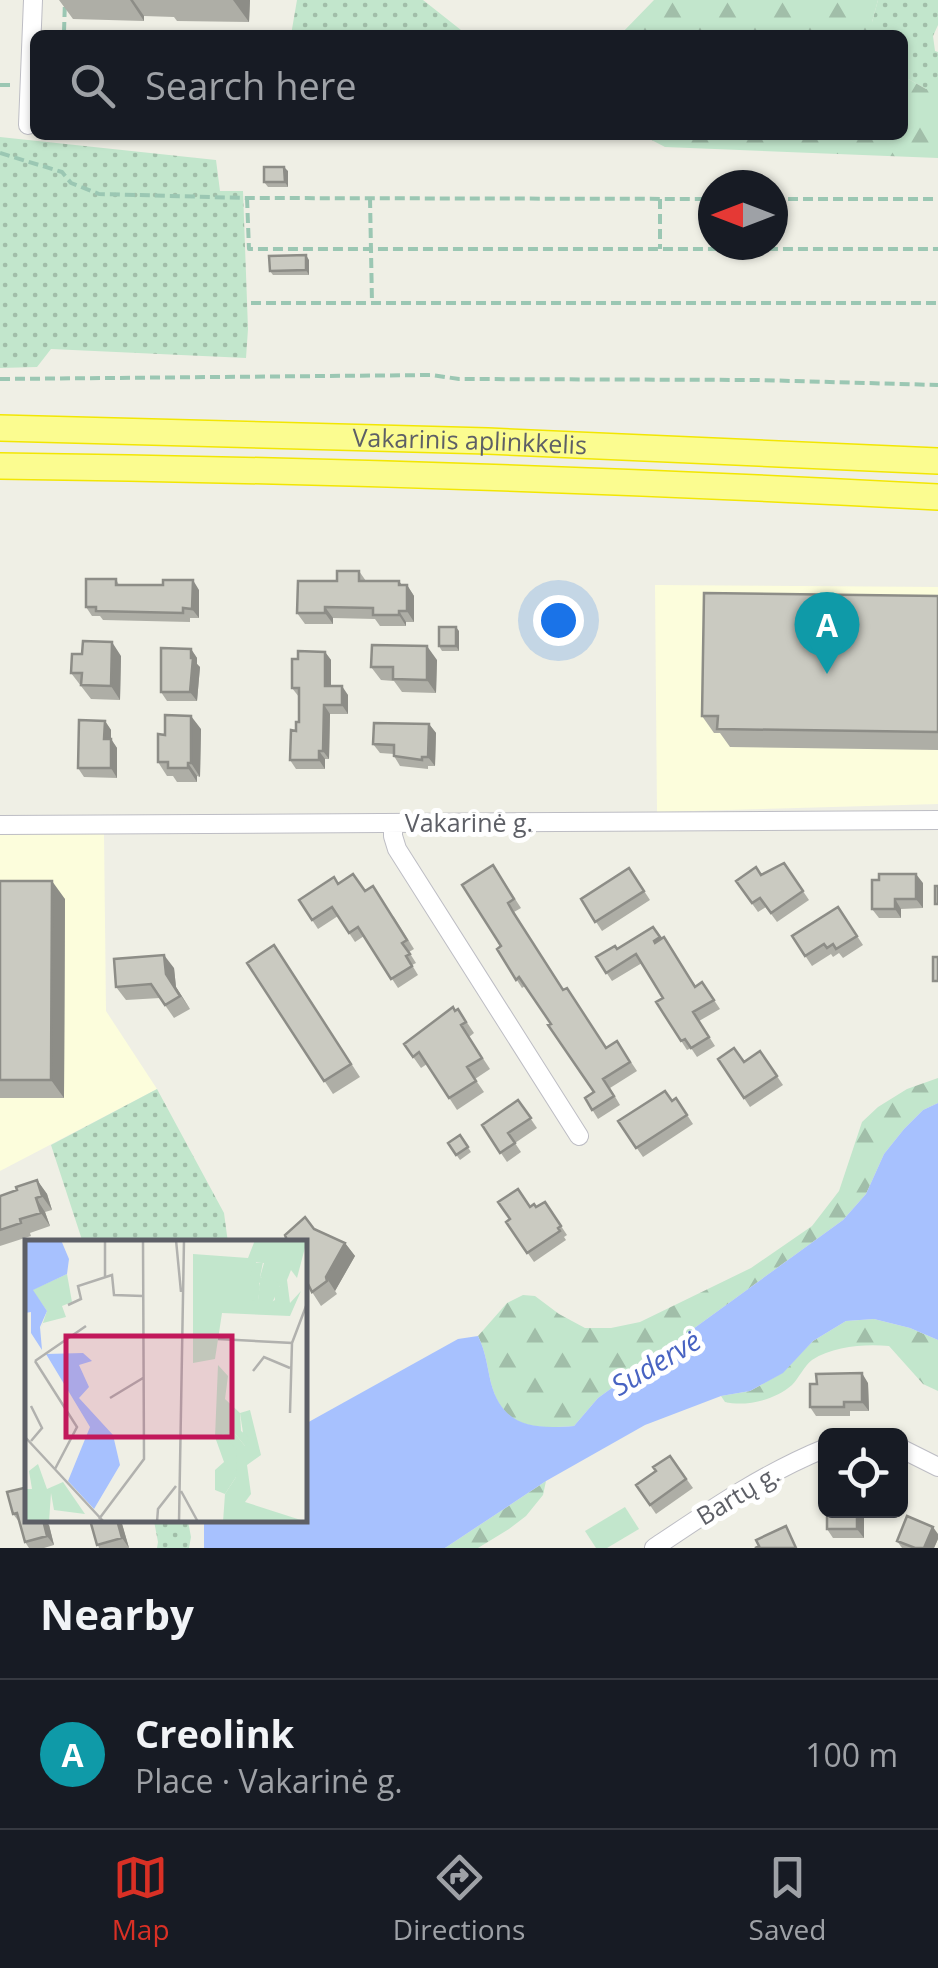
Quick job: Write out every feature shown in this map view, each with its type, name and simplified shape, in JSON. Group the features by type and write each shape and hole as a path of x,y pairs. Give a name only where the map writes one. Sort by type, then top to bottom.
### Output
{"highway":[{"name":"Vakarinis aplinkkelis","path":"0,428 488,440 938,461"},
{"name":"Vakarinis aplinkkelis","path":"0,466 467,475 938,497"}],"street":[{"path":"32,30 33,0"},
{"path":"28,125 30,75"},
{"name":"Vakarinė g.","path":"0,825 938,820"},
{"path":"393,824 397,848 578,1136"},
{"name":"Bartų g.","path":"654,1548 741,1491 818,1451"},
{"path":"908,1452 938,1467"}],"path":[{"path":"63,30 65,0"},
{"path":"0,85 14,85"},
{"path":"0,152 62,172 71,183 99,194 698,199"},
{"path":"247,198 249,249 938,250"},
{"path":"370,198 372,303"},
{"path":"660,199 660,249"},
{"path":"788,199 938,199"},
{"path":"252,304 938,303"},
{"path":"0,379 432,375 938,385"}],"shaded area":[{"path":"655,585 938,587 938,804 657,812"},
{"path":"0,834 104,834 106,1011 157,1089 0,1171"}],"green space":[{"path":"297,0 423,0 461,30 292,30"},
{"path":"654,0 878,0 872,30 625,30"},
{"path":"878,0 938,0 938,25 933,36 938,52 938,89 926,89 908,79 908,30 872,30"},
{"path":"908,79 926,89 938,89 938,158 665,147 652,140 908,140"},
{"path":"0,137 216,160 220,191 243,191 246,358 51,349 37,367 0,368"},
{"path":"938,1078 938,1103 923,1110 904,1129 884,1154 866,1194 843,1220 598,1398 574,1426 533,1426 503,1410 478,1336 507,1303 523,1295 535,1296 585,1328 611,1328 640,1322 751,1268 812,1226 839,1191 862,1122 907,1089"},
{"path":"157,1089 224,1213 228,1240 82,1240 51,1145"},
{"path":"874,1319 938,1340 938,1391 923,1384 889,1346 870,1345 821,1355 809,1363 792,1385 769,1398 733,1403 725,1402 721,1396 750,1391 782,1373 813,1341 846,1321"},
{"path":"546,1481 543,1495 509,1529 478,1548 445,1548"},
{"path":"625,1507 639,1529 607,1548 596,1548 585,1531"},
{"path":"154,1523 188,1523 189,1548 157,1548"}],"water":[{"name":"Sudervė","path":"938,1103 938,1340 874,1319 846,1321 813,1341 783,1373 750,1391 721,1396 645,1425 546,1481 445,1548 204,1548 204,1523 308,1523 308,1422 458,1339 478,1336 496,1398 512,1417 534,1426 574,1426 598,1398 843,1220 866,1194 884,1154 923,1110"}],"building":[{"path":"264,167 284,167 285,182 264,182"},
{"path":"306,255 306,270 270,271 269,256"},
{"path":"337,571 359,571 359,581 399,581 399,585 407,585 407,611 399,611 399,615 373,615 373,608 325,607 325,613 297,613 298,581 337,581"},
{"path":"86,579 116,579 116,585 163,585 163,580 193,580 192,609 183,608 183,613 96,611 96,607 86,607"},
{"path":"704,593 938,596 938,732 717,729 718,716 702,716"},
{"path":"439,627 456,627 456,646 439,646"},
{"path":"83,641 112,642 111,686 81,685 82,673 71,673 72,654 82,654"},
{"path":"372,645 427,646 427,680 393,679 393,667 371,667"},
{"path":"161,648 191,649 190,692 161,692"},
{"path":"298,651 325,652 325,686 342,686 342,705 324,705 323,751 319,751 319,760 290,760 291,730 296,731 299,722 299,688 292,688 292,659 298,659"},
{"path":"165,715 191,716 188,768 168,768 168,762 158,762 158,734 165,735"},
{"path":"79,720 105,721 104,739 111,739 111,768 78,768"},
{"path":"374,723 429,724 428,757 422,760 394,756 394,745 373,744"},
{"path":"784,863 803,891 771,913 760,898 752,903 736,881 756,867 761,875"},
{"path":"493,865 514,899 508,903 513,912 563,990 567,988 606,1048 617,1041 630,1062 603,1079 614,1096 592,1110 585,1098 594,1092 519,977 516,980 497,949 501,946 462,885"},
{"path":"629,868 644,891 595,922 581,899"},
{"path":"353,874 365,891 373,886 407,940 402,943 412,966 391,979 358,927 349,933 332,907 312,920 299,900 334,877 338,884"},
{"path":"879,874 916,874 916,899 895,899 895,909 872,909 872,880 879,880"},
{"path":"0,881 52,881 51,1080 0,1080"},
{"path":"838,907 857,936 836,949 833,944 827,948 824,944 805,956 792,936"},
{"path":"653,927 660,937 655,943 664,937 695,987 702,982 714,1000 693,1012 709,1037 691,1048 685,1039 681,1041 656,1002 663,998 636,954 606,973 596,957"},
{"path":"274,945 351,1064 324,1081 247,963"},
{"path":"164,955 166,974 180,996 165,1005 151,984 116,987 114,959"},
{"path":"933,957 938,957 938,981 933,981"},
{"path":"453,1007 466,1022 461,1025 482,1058 467,1067 476,1081 449,1098 419,1052 413,1057 404,1044"},
{"path":"734,1048 744,1062 760,1051 777,1076 744,1098 718,1059"},
{"path":"665,1091 672,1101 676,1098 687,1115 636,1148 618,1121"},
{"path":"518,1100 531,1118 508,1133 515,1143 500,1153 482,1125"},
{"path":"460,1135 468,1147 456,1155 448,1143"},
{"path":"37,1180 42,1196 36,1198 41,1213 0,1230 0,1196"},
{"path":"518,1189 530,1207 545,1202 561,1226 560,1231 527,1253 498,1202"},
{"path":"305,1217 314,1229 345,1243 327,1281 312,1292 308,1284 308,1240 287,1240 285,1235"},
{"path":"862,1373 862,1402 844,1402 844,1407 810,1407 810,1384 817,1384 816,1374"},
{"path":"670,1456 686,1479 650,1505 636,1485"},
{"path":"25,1488 25,1523 44,1523 47,1536 25,1542 7,1492"},
{"path":"908,1516 933,1527 924,1548 897,1541"},
{"path":"827,1518 857,1518 857,1529 827,1529"},
{"path":"91,1523 118,1523 122,1538 97,1545"},
{"path":"786,1526 796,1548 755,1548 759,1546 756,1540"}],"place":[{"name":"Creolink","path":"827,674"}]}
